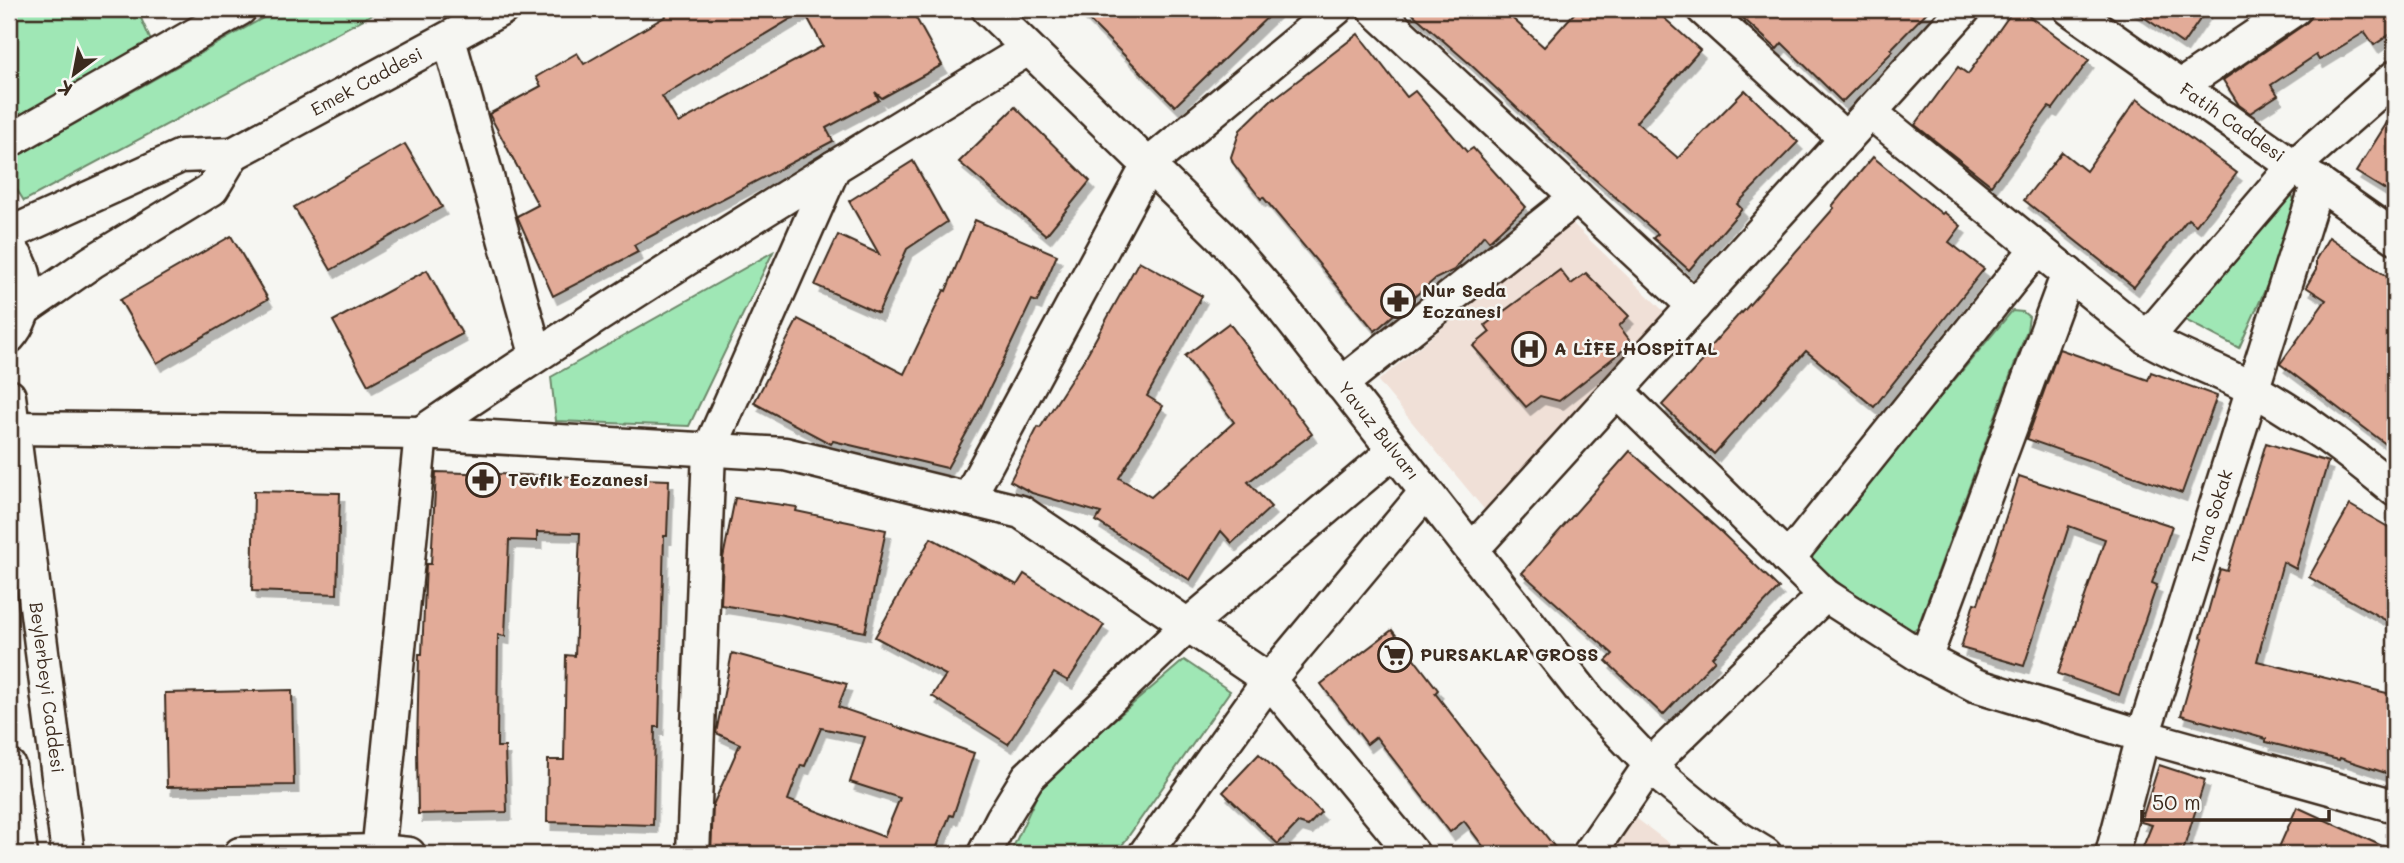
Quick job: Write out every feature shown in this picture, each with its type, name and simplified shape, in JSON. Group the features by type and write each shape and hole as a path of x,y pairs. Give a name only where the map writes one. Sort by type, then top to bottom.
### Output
{"street":[{"path":"9,141 240,9"},
{"name":"Emek Caddesi","path":"9,233 181,156 233,154 502,9"},
{"name":"Yavuz Bulvarı","path":"988,9 1222,237 1269,291 1589,700 1650,765 1700,810 1765,854"},
{"path":"968,499 1148,165 1336,9"},
{"path":"1374,9 1694,306"},
{"path":"1703,9 1846,139"},
{"path":"1472,550 1964,9"},
{"name":"Fatih Caddesi","path":"2070,9 2395,237"},
{"path":"2179,86 2295,9"},
{"path":"449,39 536,354"},
{"path":"421,433 536,354 1028,49"},
{"path":"2147,338 2306,174 2395,76"},
{"path":"1870,112 2147,338 2252,388 2312,424 2395,489"},
{"path":"23,310 92,262 212,189 233,154"},
{"path":"693,854 709,452 834,167"},
{"name":"Tuna Sokak","path":"2112,854 2143,736 2252,388 2306,174"},
{"path":"1341,384 1577,197"},
{"path":"9,248 24,273 26,294 22,315 9,337"},
{"path":"1788,559 2037,248"},
{"path":"1925,659 2068,273"},
{"path":"1617,391 1825,595 1925,659 1975,685 2143,736 2395,806"},
{"name":"Beylerbeyi Caddesi","path":"9,396 68,854"},
{"path":"13,428 421,433 709,452 785,454 1021,512 1269,680 1413,854"},
{"path":"240,854 389,853 421,433"},
{"path":"984,854 1028,777 1188,625 1394,451"},
{"path":"1145,854 1269,680 1426,492"},
{"path":"1589,854 1650,765 1825,595"},
{"path":"9,766 17,848"}],"shaded area":[{"name":"A LİFE HOSPİTAL","path":"1571,222 1670,317 1488,514 1378,381"},
{"path":"1632,815 1683,854 1605,854"}],"green space":[{"path":"9,9 137,9 151,41 9,128"},
{"path":"279,9 382,9 24,201 9,177 9,161"},
{"path":"2291,193 2298,216 2239,348 2185,320 2283,195"},
{"path":"773,252 689,426 556,421 551,377"},
{"path":"2012,311 2023,312 2029,317 2027,330 1917,629 1898,633 1807,556"},
{"path":"1184,660 1230,691 1116,854 1010,854 1044,780"}],"building":[{"path":"663,9 911,9 942,65 882,98 875,92 879,100 826,128 833,141 634,245 638,252 553,296 517,216 538,205 489,114 541,86 536,77 577,53 584,64 666,16","holes":["804,11 823,46 678,123 662,96"]},
{"path":"1078,9 1276,9 1175,106"},
{"path":"1407,9 1502,9 1544,47 1578,9 1654,9 1700,50 1636,122 1678,158 1745,90 1798,142 1737,204 1742,209 1689,270 1653,238 1658,234"},
{"path":"1733,9 1930,9 1842,102 1782,43 1777,49"},
{"path":"2014,9 2019,9 2089,60 2053,109 2049,107 1991,185 1915,125 1958,67 1968,74"},
{"path":"2132,9 2207,9 2183,44"},
{"path":"2313,9 2395,9 2395,31 2374,45 2365,32 2319,60 2316,55 2271,85 2278,95 2250,113 2239,105 2223,80 2305,24 2311,18"},
{"path":"1358,34 1407,97 1415,91 1467,152 1473,148 1526,207 1489,241 1484,235 1454,270 1435,279 1375,331 1263,197 1261,199 1231,157 1240,130 1274,97"},
{"path":"2137,99 2237,173 2196,225 2188,219 2134,287 2024,200 2062,152 2086,171"},
{"path":"1015,107 1090,181 1046,235 959,162"},
{"path":"2395,110 2395,196 2356,172"},
{"path":"405,144 442,207 331,270 294,207"},
{"path":"1873,157 1942,214 1944,212 1961,226 1949,242 1984,269 1874,407 1806,351 1714,454 1662,405 1711,352 1708,349 1834,208 1832,206"},
{"path":"913,161 947,222 907,249 878,313 815,285 838,235 879,254 849,201"},
{"path":"975,220 1057,255 1037,302 1032,300 981,407 947,468 833,441 831,444 754,403 798,319 904,374 944,290 946,291"},
{"path":"231,236 268,299 157,363 120,300"},
{"path":"2329,237 2395,282 2395,451 2280,364 2326,300 2306,287 2316,270 2316,259"},
{"path":"1139,261 1202,296 1147,396 1163,406 1119,478 1151,497 1234,422 1185,356 1229,323 1312,434 1248,482 1271,507 1232,543 1221,531 1190,580 1096,521 1101,513 1032,493 1010,481 1038,427 1040,428 1085,358"},
{"path":"427,270 462,334 368,385 333,321"},
{"path":"1560,270 1571,284 1586,273 1629,316 1619,326 1632,343 1559,401 1540,396 1526,407 1473,346 1490,332 1485,325"},
{"path":"2059,349 2148,380 2151,372 2217,396 2182,493 2027,439"},
{"path":"2266,443 2328,462 2296,569 2283,562 2257,661 2395,695 2395,776 2340,758 2339,760 2266,742 2266,739 2181,715 2220,569 2227,571"},
{"path":"1630,451 1779,588 1712,657 1715,660 1663,715 1606,661 1613,654 1522,573"},
{"path":"436,472 669,480 667,536 664,536 659,727 655,727 653,825 547,822 548,760 564,760 566,655 575,656 580,533 537,532 537,541 509,540 505,636 498,635 497,747 505,747 507,812 418,814 419,654 422,654 426,564 431,564"},
{"path":"2019,476 2172,526 2152,583 2157,585 2119,695 2058,674 2105,539 2069,526 2024,666 1961,648"},
{"path":"254,491 340,493 337,594 252,591"},
{"path":"735,498 797,507 796,511 886,530 865,632 721,605 723,558"},
{"path":"2350,505 2395,531 2395,610 2389,622 2309,577"},
{"path":"931,538 1017,585 1024,574 1104,625 1068,681 1054,673 1008,744 932,696 946,675 875,637"},
{"path":"1392,630 1438,690 1435,693 1560,854 1489,854 1464,821 1450,832 1376,737 1367,744 1321,684"},
{"path":"732,653 847,684 838,707 974,753 953,816 950,815 934,854 711,854 713,805 740,744 716,733","holes":["821,728 865,737 850,782 900,798 884,837 788,800 801,765 805,766"]},
{"path":"292,690 294,785 167,787 165,693"},
{"path":"1259,754 1321,812 1308,826 1298,823 1278,844 1223,792"},
{"path":"2159,765 2205,780 2182,854 2140,854 2152,825 2141,822"},
{"path":"2297,807 2395,852 2395,854 2276,854"}],"place":[{"name":"Nur Seda Eczanesi","path":"1398,301"},
{"name":"A LİFE HOSPİTAL","path":"1529,349"},
{"name":"Tevfik Eczanesi","path":"483,480"},
{"name":"PURSAKLAR GROSS","path":"1395,655"}]}
